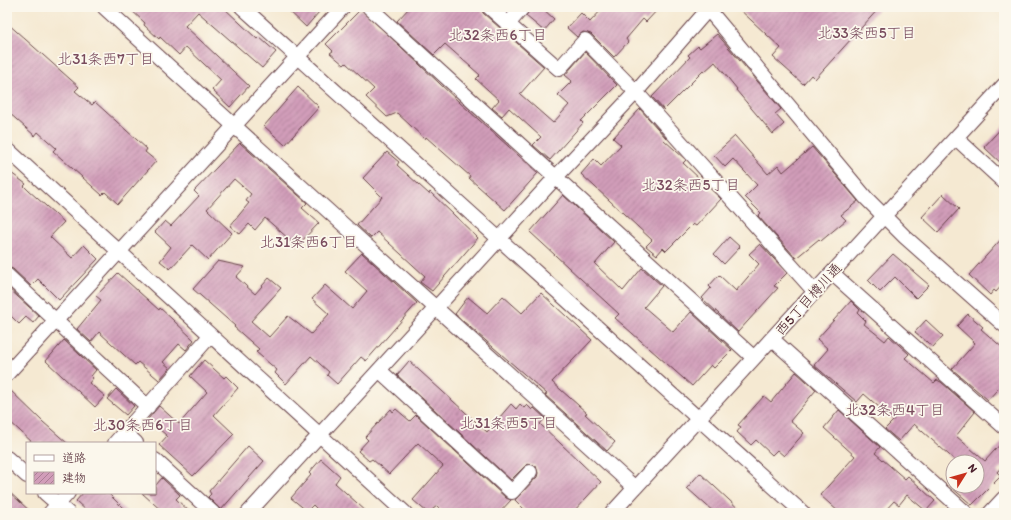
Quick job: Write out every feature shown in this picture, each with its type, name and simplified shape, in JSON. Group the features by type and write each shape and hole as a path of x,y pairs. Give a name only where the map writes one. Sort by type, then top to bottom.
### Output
{"street":[{"path":"104,7 234,126 437,307 635,488"},
{"path":"242,7 498,240 803,513"},
{"path":"7,374 343,7"},
{"path":"370,7 754,358"},
{"path":"489,7 559,69 585,40 636,92 815,292"},
{"path":"508,24 524,7"},
{"path":"248,513 556,177 636,92 709,8 861,192 905,237 1004,325"},
{"name":"西5丁目樽川通","path":"612,513 1004,85"},
{"path":"956,138 1004,182"},
{"path":"7,149 319,436 405,513"},
{"path":"832,274 1004,427"},
{"path":"7,275 148,407"},
{"path":"116,442 210,336"},
{"path":"772,339 966,513"},
{"path":"379,370 512,492 530,472"},
{"path":"124,432 135,442"},
{"path":"7,458 26,475"},
{"path":"156,461 213,513"},
{"path":"46,494 58,510 67,494"},
{"path":"990,513 1004,498"}],"building":[{"path":"128,7 223,7 257,39 259,37 276,52 262,68 198,12 185,26 249,86 230,107 212,90 221,80 186,47 179,55 160,37 159,39 144,25 145,23"},
{"path":"285,7 314,7 319,12 306,27"},
{"path":"410,7 481,7 483,13 544,67 520,94 553,123 569,105 558,95 572,81 565,75 585,52 617,85 581,121 583,123 550,160 533,145 541,137 509,108 502,116 492,108 499,100 476,79 480,75 445,44 434,55 397,21"},
{"path":"531,7 541,7 554,19 544,31 526,16"},
{"path":"604,7 622,7 629,13 632,9 630,7 660,7 646,22 643,19 626,39 628,42 614,57 591,34 583,32 577,37 567,28 581,13 590,22"},
{"path":"737,7 880,7 815,79 811,75 803,84 773,57 781,48"},
{"path":"361,9 459,102 538,173 505,210 469,178 470,176 426,137 425,139 397,113 387,117 366,97 374,89 346,63 344,65 330,53 333,51 326,44"},
{"path":"7,23 79,87 75,91 92,105 95,102 147,149 145,152 156,161 118,204 105,192 102,195 53,151 56,148 38,132 35,136 7,111"},
{"path":"717,34 781,109 775,114 784,124 773,134 736,90 737,89 715,62 704,72 703,71 664,110 652,97 690,57 688,55 698,46 700,48"},
{"path":"298,87 319,107 285,145 264,126"},
{"path":"640,109 666,138 664,140 686,160 683,163 721,199 696,226 693,224 666,251 663,248 657,255 646,246 652,240 581,174 594,159 601,166 621,145 613,138"},
{"path":"1004,125 1004,166 984,147"},
{"path":"735,136 768,174 778,165 783,172 812,147 858,201 841,215 846,220 821,241 819,239 796,258 758,216 761,213 745,197 757,185 733,159 725,167 714,155"},
{"path":"240,143 307,203 302,208 319,223 297,246 265,218 255,230 249,224 240,234 230,226 249,203 246,201 251,194 234,179 207,209 232,233 208,260 192,245 170,269 160,261 171,247 155,232 165,221 171,226 199,196 194,191"},
{"path":"387,152 399,162 397,165 429,194 430,192 478,238 432,291 420,282 425,276 377,232 371,238 357,225 382,197 363,178"},
{"path":"7,170 26,184 24,186 64,222 50,237 72,258 84,245 98,259 59,300 38,279 31,286 13,269 7,267"},
{"path":"943,194 959,209 938,232 922,217"},
{"path":"563,195 614,242 595,264 623,291 642,268 662,286 644,307 673,332 691,312 732,350 714,368 711,365 692,386 615,318 619,314 530,232"},
{"path":"1004,236 1004,283 996,292 994,290 990,295 969,275"},
{"path":"729,237 740,247 724,264 714,254"},
{"path":"760,244 787,273 774,286 778,288 738,332 702,298 711,288 709,286 719,275 736,291 759,264 749,254"},
{"path":"362,253 417,303 366,361 361,357 337,384 327,375 329,372 311,356 286,384 275,373 277,370 256,352 259,349 193,289 218,261 245,267 236,277 255,294 269,278 281,288 251,321 269,337 288,316 311,334 329,314 312,299 325,285 352,309 367,291 345,271"},
{"path":"893,254 929,285 916,298 895,277 880,292 868,280"},
{"path":"118,273 159,310 160,308 194,340 186,350 179,344 163,362 170,368 159,380 138,362 135,365 99,332 91,342 77,329 101,300 96,296"},
{"path":"7,287 39,316 33,323 26,317 19,324 7,312"},
{"path":"541,293 592,340 552,382 587,413 585,414 615,442 607,451 545,395 547,394 455,314 468,297 487,313 503,296 522,313"},
{"path":"851,301 860,310 858,313 866,321 864,324 885,341 889,336 909,354 905,358 934,383 937,380 941,382 975,412 956,436 977,454 948,454 914,424 899,441 885,429 894,420 864,394 857,402 814,365 828,349 817,339"},
{"path":"968,314 983,327 981,329 1004,349 1004,382 988,400 952,369 975,343 957,326"},
{"path":"926,320 943,336 933,347 915,332"},
{"path":"64,340 96,370 91,376 93,378 89,383 105,396 95,407 46,361"},
{"path":"204,360 224,378 226,376 238,388 214,415 234,434 193,476 159,445 167,436 148,419 159,406 179,424 207,392 190,376"},
{"path":"409,361 487,432 511,404 516,409 520,404 524,408 527,405 532,410 534,408 545,418 540,424 601,482 572,513 528,513 515,500 537,477 538,473 536,466 527,464 511,480 397,375"},
{"path":"796,372 816,390 790,421 804,433 784,456 777,450 772,455 756,440 751,445 737,432 741,427 738,425 764,396 771,402"},
{"path":"7,387 66,442 32,442 7,419"},
{"path":"116,389 134,406 126,415 107,399"},
{"path":"391,409 393,412 396,409 410,421 416,415 506,498 511,500 499,513 444,513 437,506 428,513 413,500 443,466 418,443 389,474 372,459 369,461 358,451 368,440 365,437"},
{"path":"839,410 880,447 875,453 905,479 908,476 935,501 926,511 907,495 899,505 894,501 883,513 840,513 820,495 855,456 824,428"},
{"path":"1004,440 1004,464 997,472 1001,476 985,492 985,461"},
{"path":"248,446 264,461 221,510 208,497 211,494 209,491"},
{"path":"321,459 340,476 335,483 368,513 321,513 313,505 307,511 291,498 311,475 309,473"},
{"path":"700,473 743,513 715,513 687,488"},
{"path":"162,478 180,495 176,499 191,513 164,513 143,494 156,494 156,485"},
{"path":"7,490 32,513 7,513"},
{"path":"82,494 109,494 128,513 89,513 76,501"},
{"path":"959,494 983,494 972,505"}],"district":[{"name":"北33条西5丁目","path":"867,33"},
{"name":"北32条西6丁目","path":"498,35"},
{"name":"北31条西7丁目","path":"106,59"},
{"name":"北32条西5丁目","path":"691,185"},
{"name":"北31条西6丁目","path":"309,242"},
{"name":"北32条西4丁目","path":"895,410"},
{"name":"北31条西5丁目","path":"509,423"},
{"name":"北30条西6丁目","path":"143,425"}]}
